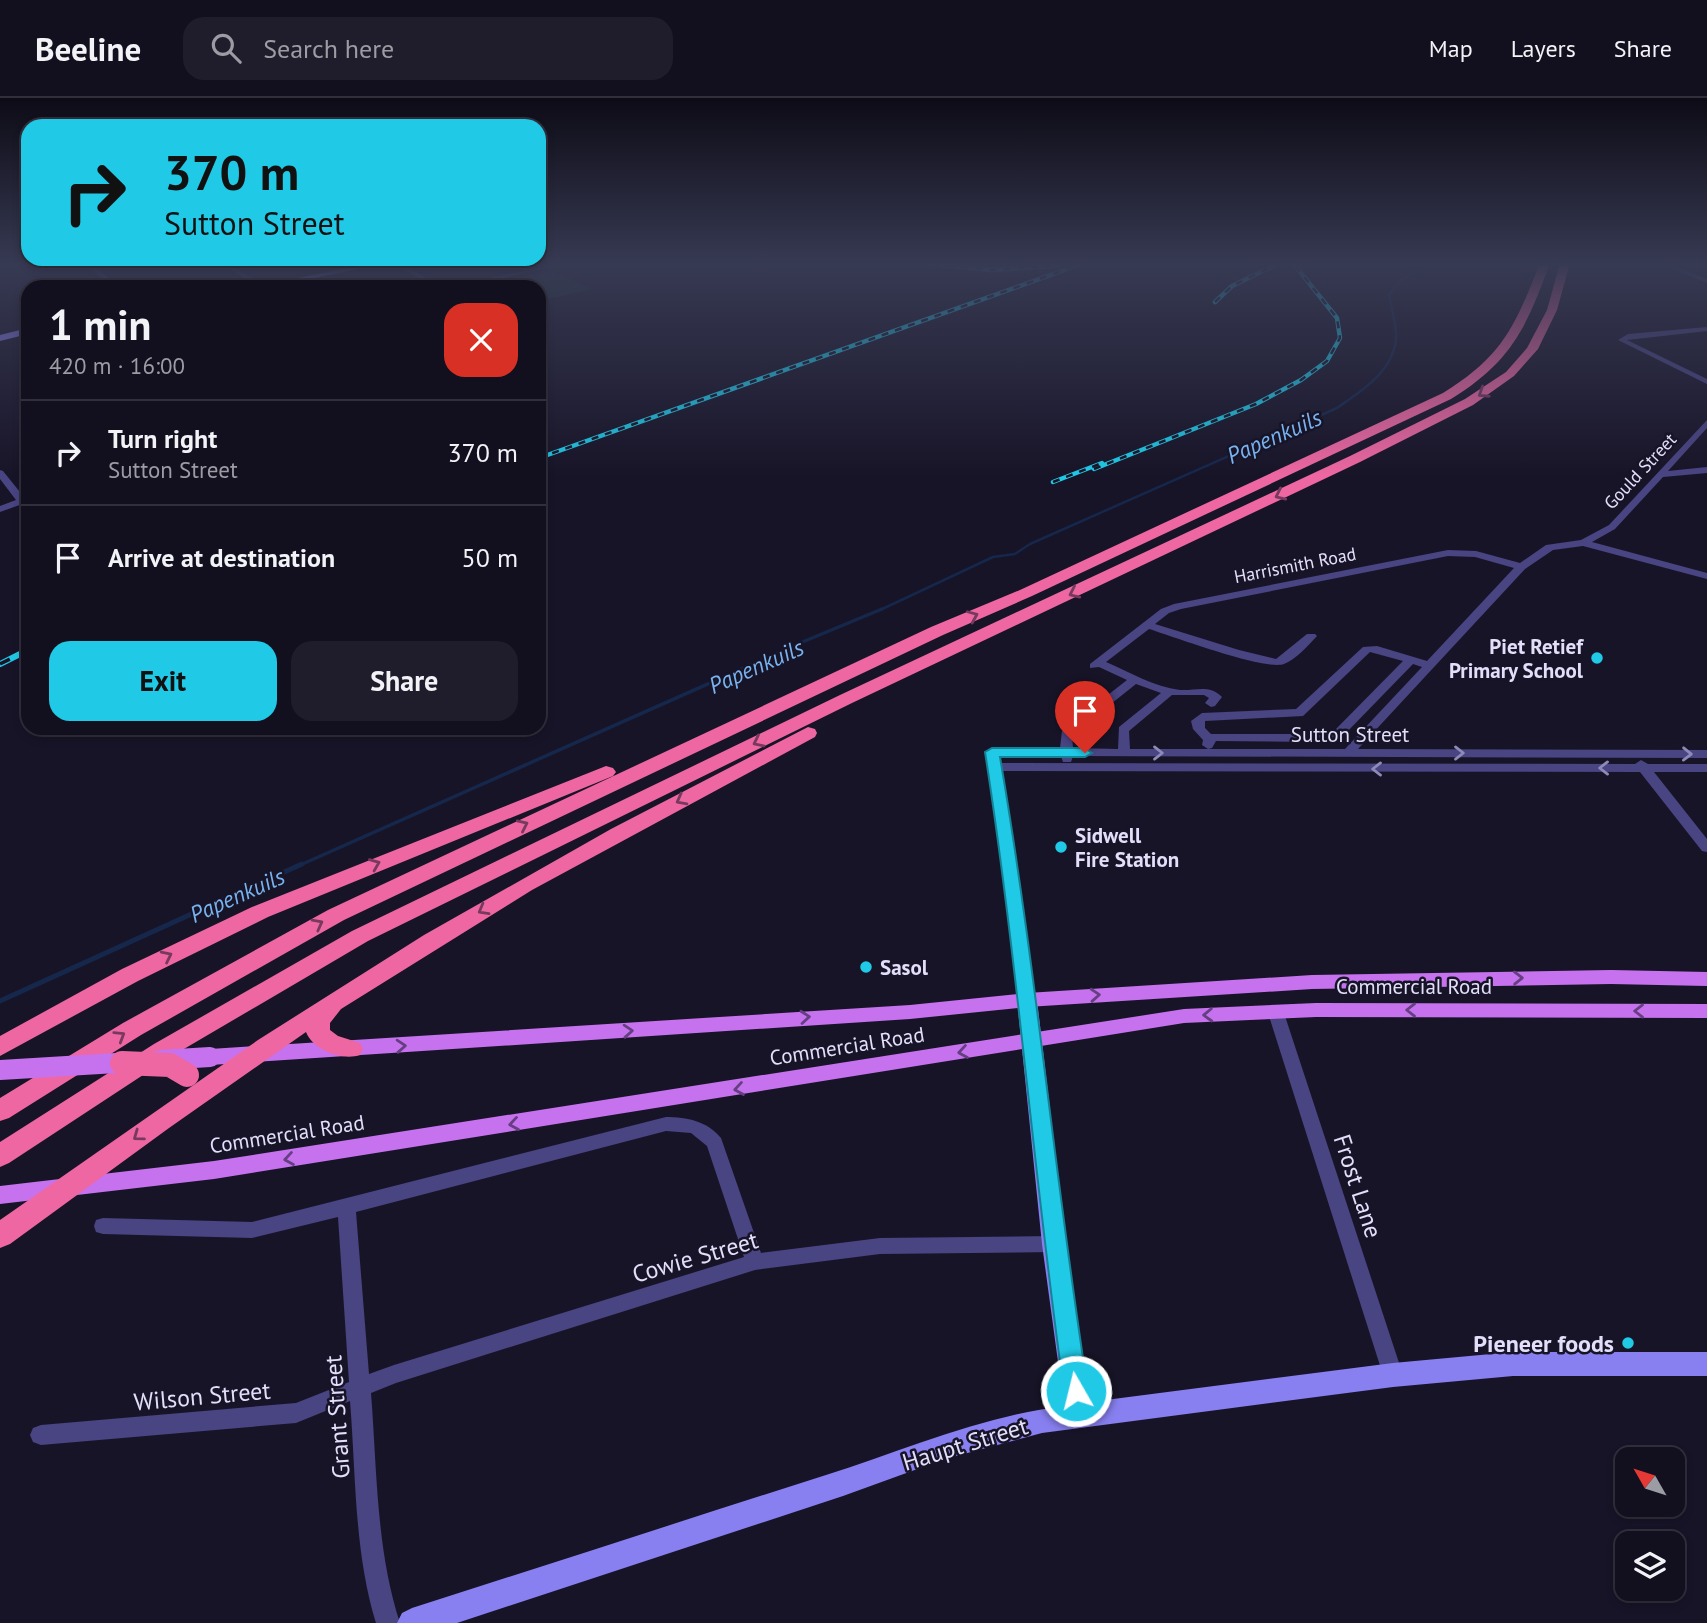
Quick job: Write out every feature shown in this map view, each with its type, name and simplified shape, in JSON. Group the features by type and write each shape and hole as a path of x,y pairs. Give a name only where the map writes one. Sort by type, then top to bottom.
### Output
{"highway":[{"path":"0,1048 119,980 260,912 594,777 1026,593 1429,406 1489,368 1505,352 1515,334"},
{"path":"0,1156 163,1050 360,936 834,705 1045,607 1469,402 1518,366 1532,349 1539,334"},
{"path":"0,1237 254,1054 530,883 1045,607"},
{"path":"0,1111 132,1029 336,915 937,631"},
{"path":"338,1000 318,1021 318,1034 330,1043 351,1049"},
{"path":"121,1063 170,1065 187,1075 187,1090 170,1113"}],"main road":[{"name":"Commercial Road","path":"0,1070 910,1012 1027,1000 1312,982 1611,977 1707,979"},
{"name":"Commercial Road","path":"8,1195 251,1165 1184,1016 1316,1010 1707,1011"}],"street":[{"path":"1653,334 1625,337 1622,340 1707,382"},
{"name":"Gould Street","path":"1347,754 1521,567 1550,547 1583,542 1612,527 1701,436 1707,423"},
{"path":"1663,474 1707,470"},
{"path":"0,474 21,496"},
{"path":"0,509 21,501"},
{"path":"1583,542 1707,576"},
{"name":"Harrismith Road","path":"1136,678 1097,665 1166,611 1178,606 1448,553 1476,554 1521,567"},
{"path":"1148,625 1236,653 1276,662 1282,661 1311,636"},
{"path":"1210,753 1209,739 1199,729 1197,721 1202,717 1299,713 1367,649 1377,649 1429,665"},
{"path":"1209,739 1311,738 1335,734 1342,731 1409,660"},
{"path":"1068,768 1066,734 1136,678 1170,691 1205,692 1215,696 1211,702"},
{"path":"1124,753 1123,730 1170,691"},
{"path":"1631,752 1707,848"},
{"name":"Sutton Street","path":"992,760 1066,753 1707,754"},
{"path":"1298,753 1304,768"},
{"path":"1415,753 1423,769"},
{"path":"992,760 1007,841 1054,1244 1079,1416"},
{"name":"Sutton Street","path":"992,760 1068,768 1707,768"},
{"name":"Frost Lane","path":"1276,1013 1394,1375"},
{"path":"103,1226 252,1230 666,1124 694,1126 710,1135 755,1262"},
{"name":"Grant Street","path":"346,1206 362,1388 373,1560 379,1595 388,1623"},
{"name":"Cowie Street","path":"362,1388 394,1374 755,1262 880,1246 1054,1244"},
{"name":"Haupt Street","path":"412,1623 830,1487 945,1446 1030,1423 1394,1375 1513,1364 1707,1364"},
{"name":"Wilson Street","path":"41,1435 279,1416 317,1407 362,1388"}],"waterway":[{"name":"Papenkuils","path":"878,611 993,557 1015,554 1030,544 1337,408 1382,371 1394,351 1396,334"},
{"name":"Papenkuils","path":"298,866 882,609"},
{"name":"Papenkuils","path":"0,1001 302,864"}],"railway":[{"path":"546,455 885,334"},
{"path":"1094,469 1256,404 1301,380 1327,361 1340,338 1339,334"},
{"path":"1053,482 1102,463"},
{"path":"0,664 21,654"}],"place":[{"name":"Piet Retief Primary School","path":"1597,658"},
{"name":"Sidwell Fire Station","path":"1061,847"},
{"name":"Sasol","path":"866,967"},
{"name":"Pieneer foods","path":"1628,1343"}],"route":[{"path":"1076,1391 1054,1244 1007,841 992,752 1085,753"}]}
